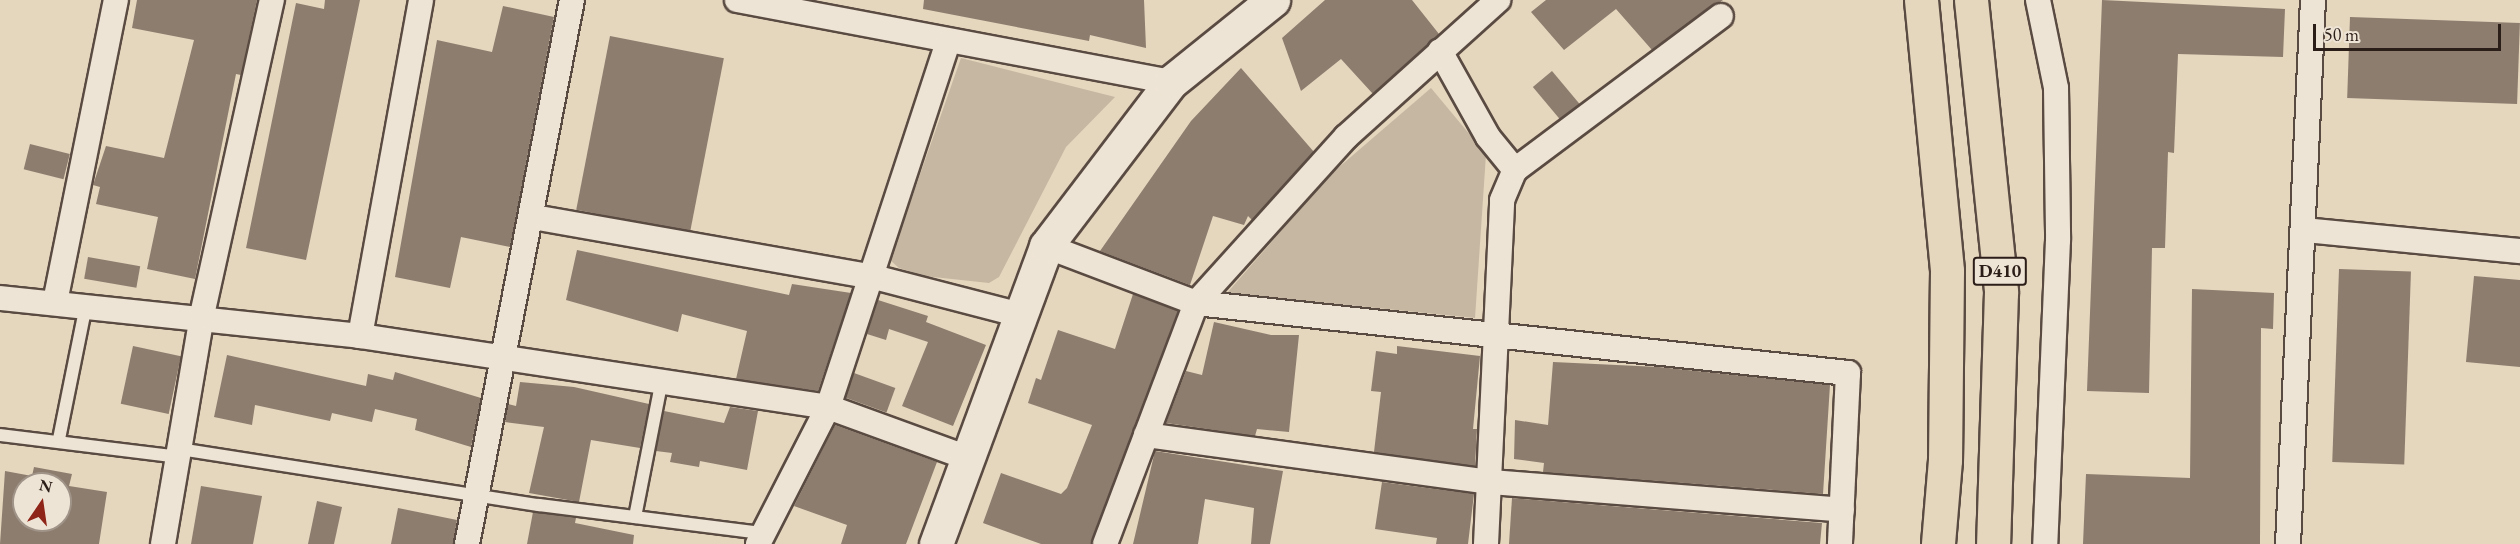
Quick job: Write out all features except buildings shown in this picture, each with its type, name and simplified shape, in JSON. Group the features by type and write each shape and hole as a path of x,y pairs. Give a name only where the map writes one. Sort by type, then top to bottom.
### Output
{"highway":[{"name":"D410","path":"1921,0 1947,271 1945,460 1938,544"},
{"name":"D410","path":"1971,0 2000,281 1993,544"}],"street":[{"path":"55,302 116,0"},
{"path":"163,544 202,315 272,0"},
{"path":"360,336 421,0"},
{"path":"467,544 501,360 533,217 572,0"},
{"path":"737,0 948,42 1171,82"},
{"path":"936,544 1046,246 1171,82 1273,0"},
{"path":"1105,544 1196,303 1346,137 1498,0"},
{"path":"2038,0 2056,88 2058,240 2045,544"},
{"path":"2288,544 2305,230 2313,0"},
{"path":"1486,544 1502,200 1515,170 1609,95 1721,16"},
{"path":"759,539 828,407 874,277 948,42"},
{"path":"1440,51 1488,137 1515,170"},
{"path":"533,217 874,277 1021,315"},
{"path":"2305,230 2520,251"},
{"path":"1046,246 1196,303 1494,337 1848,373 1840,544"},
{"path":"0,298 202,315 360,336 501,360 662,380 828,407 968,458"},
{"path":"1146,435 1490,482 1842,510"}],"lane":[{"path":"59,439 86,305"},
{"path":"635,517 662,380"},
{"path":"0,435 59,439 179,453 635,517 759,539"}],"shaded area":[{"path":"961,58 1115,97 1066,147 999,277 989,283 924,276 899,268 890,260"},
{"path":"1431,88 1486,154 1475,318 1227,293 1331,174"}]}
